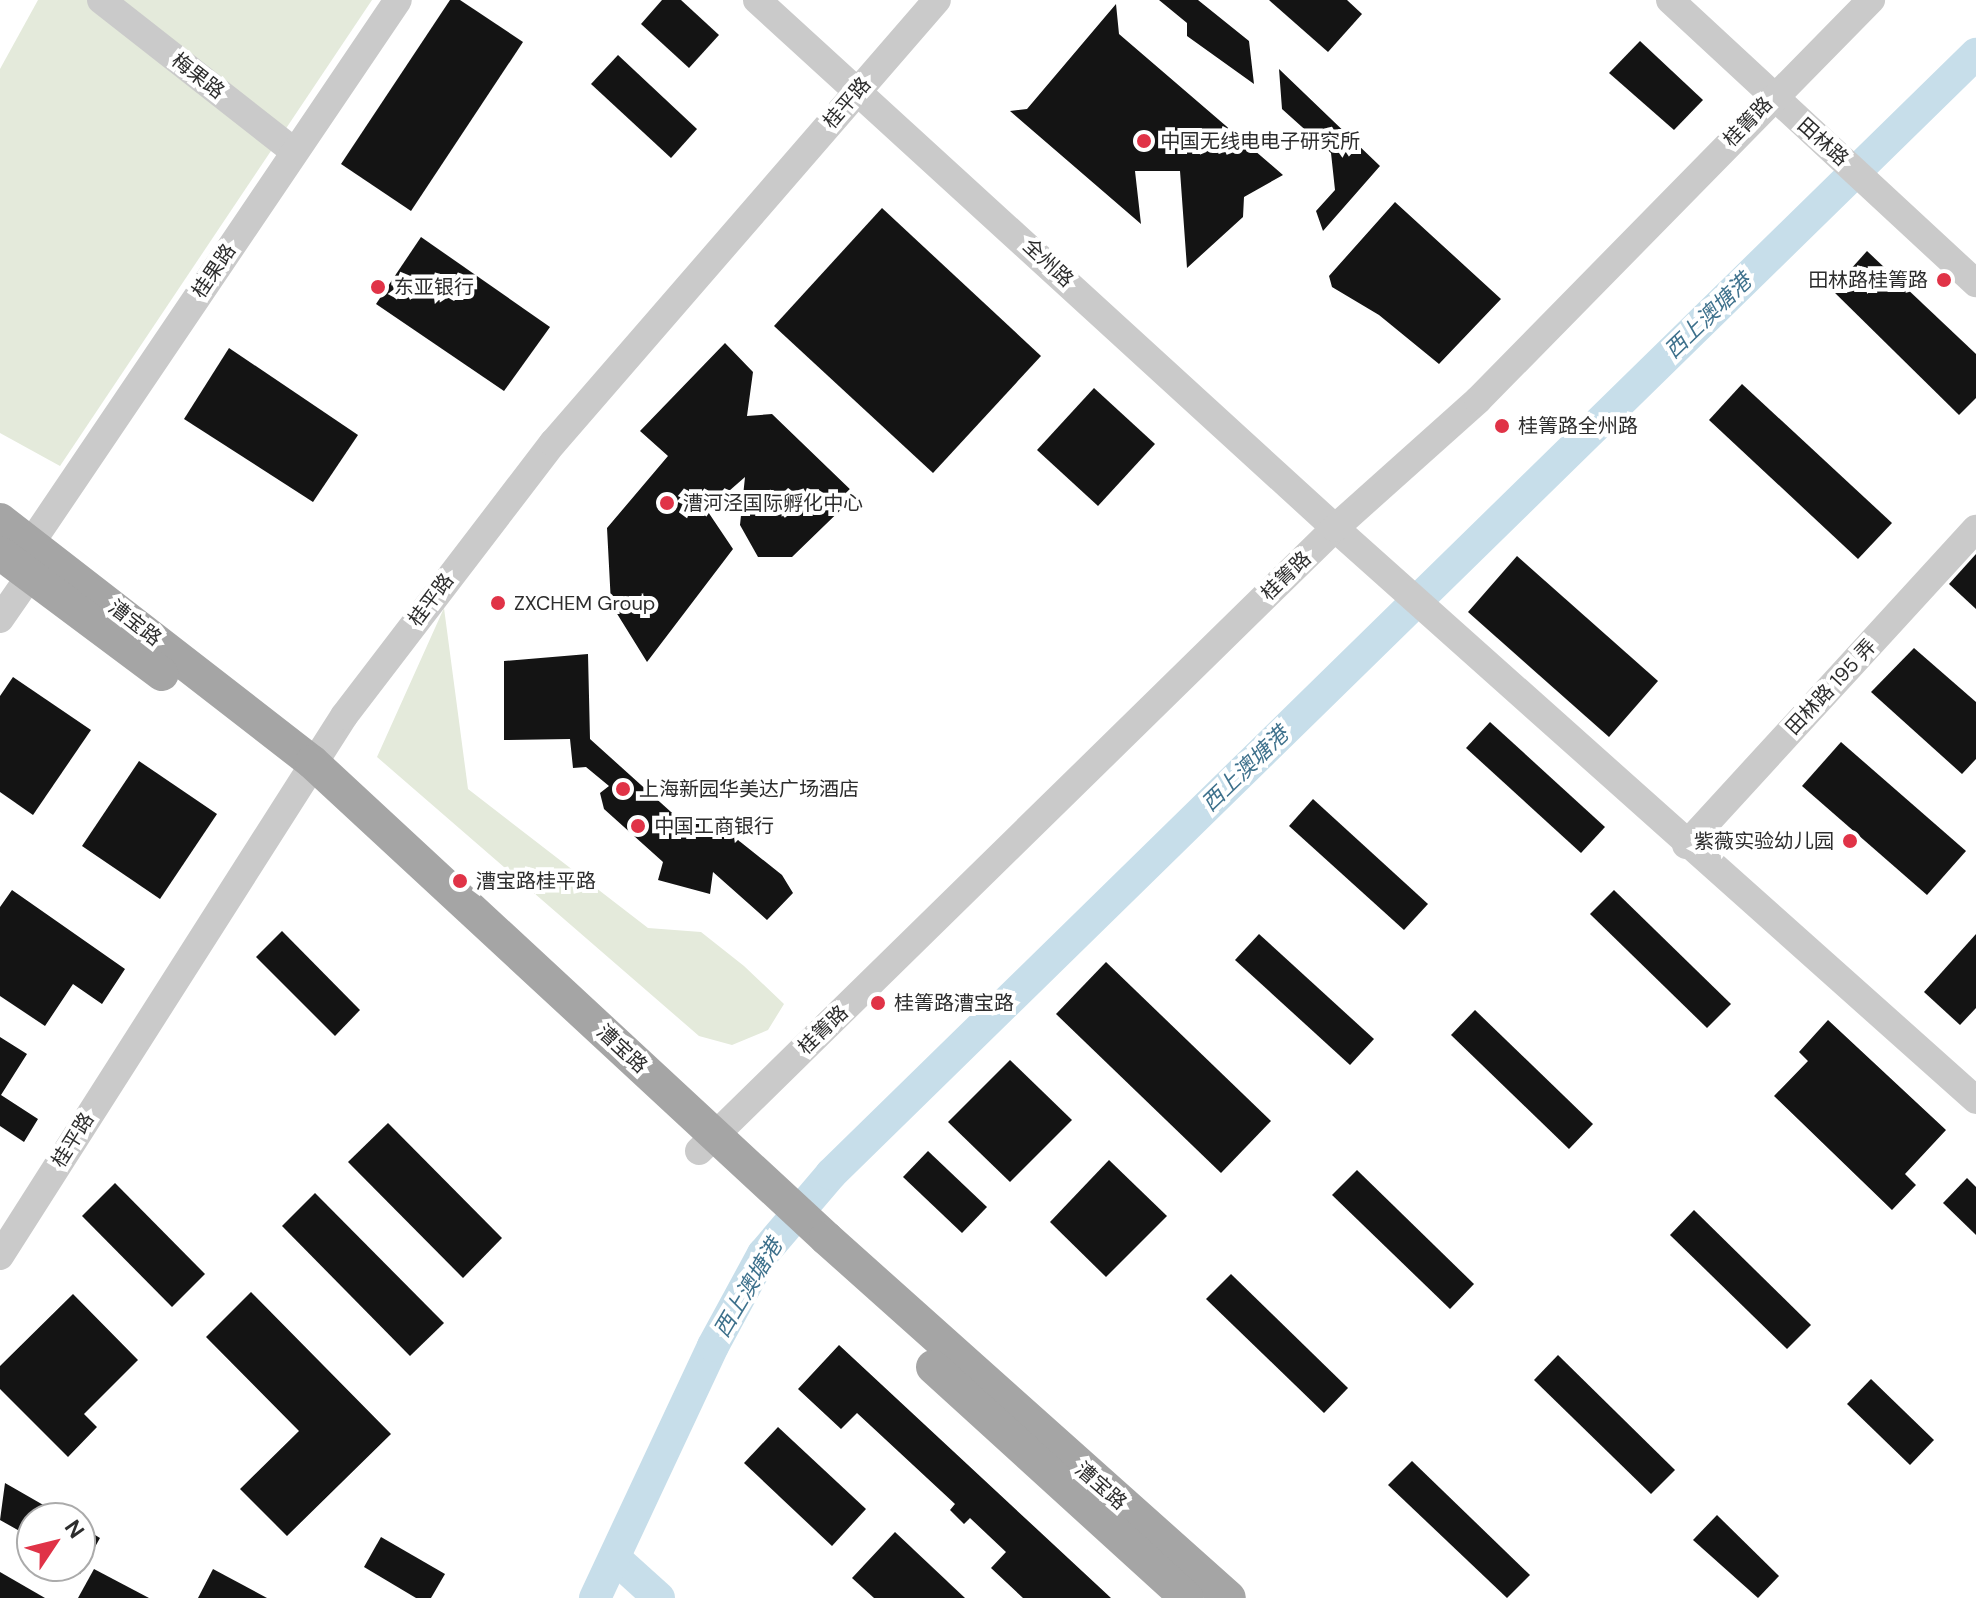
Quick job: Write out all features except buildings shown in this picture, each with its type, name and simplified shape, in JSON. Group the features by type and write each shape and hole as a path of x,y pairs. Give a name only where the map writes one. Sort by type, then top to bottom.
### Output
{"main road":[{"name":"漕宝路","path":"0,520 21,556 306,772 819,1248 1187,1598"},
{"name":"漕宝路","path":"819,1248 1229,1598"}],"street":[{"name":"梅果路","path":"101,0 295,152"},
{"name":"桂果路","path":"0,619 21,556 398,0"},
{"name":"全州路","path":"757,0 859,89 1335,528 1686,845 1976,1100"},
{"name":"桂平路","path":"0,1256 306,772 553,443 937,0"},
{"name":"田林路","path":"1670,0 1976,283"},
{"name":"桂箐路","path":"707,1143 1335,528 1478,400 1773,96 1871,0"},
{"name":"田林路 195 弄","path":"1686,845 1976,529"}],"green space":[{"path":"38,0 372,0 60,466 0,433 0,69"},
{"path":"444,608 468,789 648,928 701,932 744,966 784,1004 768,1030 732,1045 699,1036 377,757"}],"waterway":[{"name":"西上澳塘港","path":"595,1598 713,1346 763,1254 831,1174 1976,54"},
{"path":"616,1559 659,1598"}],"place":[{"name":"中国无线电电子研究所","path":"1144,141"},
{"name":"田林路桂箐路","path":"1944,280"},
{"name":"东亚银行","path":"378,287"},
{"name":"桂箐路全州路","path":"1502,426"},
{"name":"漕河泾国际孵化中心","path":"667,503"},
{"name":"ZXCHEM Group","path":"498,603"},
{"name":"上海新园华美达广场酒店","path":"623,789"},
{"name":"中国工商银行","path":"638,826"},
{"name":"紫薇实验幼儿园","path":"1850,841"},
{"name":"漕宝路桂平路","path":"460,881"},
{"name":"桂箐路漕宝路","path":"878,1003"}]}
